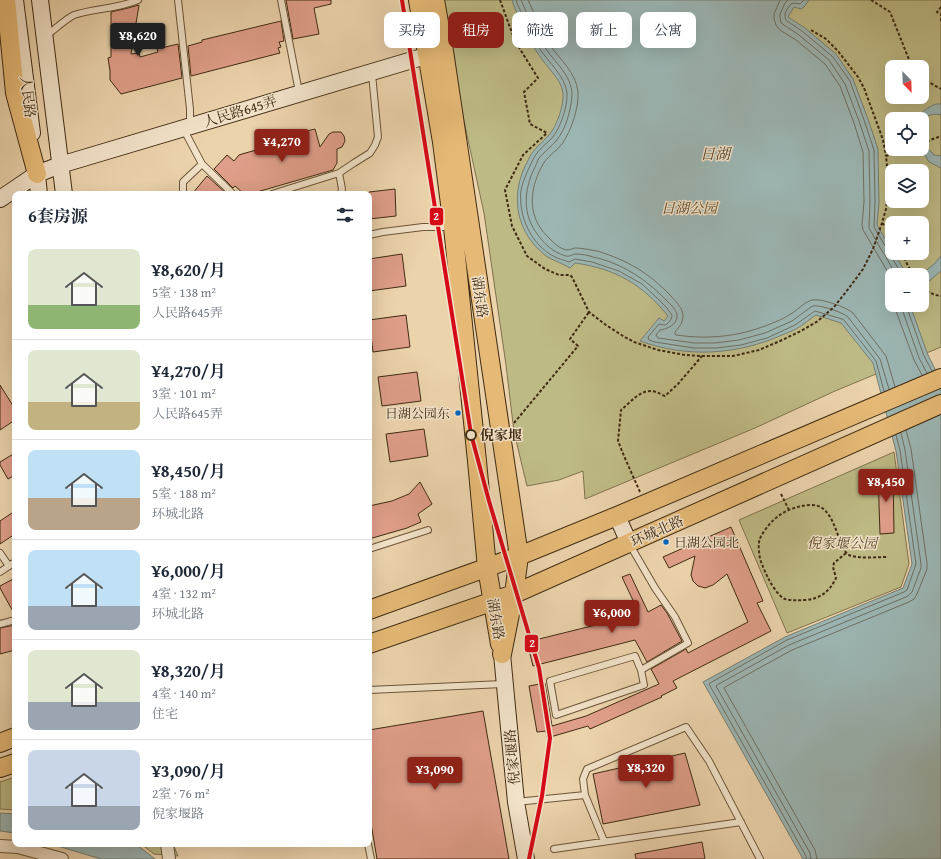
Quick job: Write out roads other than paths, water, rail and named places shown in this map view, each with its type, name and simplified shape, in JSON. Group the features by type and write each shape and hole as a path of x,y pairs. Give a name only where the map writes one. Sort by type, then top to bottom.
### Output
{"main road":[{"path":"6,0 15,93 37,174"},
{"name":"人民路","path":"15,0 40,191"},
{"name":"人民路","path":"40,0 64,191"},
{"name":"湖东路","path":"418,0 436,53 501,438 518,556 514,594 502,654"},
{"name":"湖东路","path":"435,0 436,53 442,142 453,227 487,568 502,654"},
{"name":"人民路645弄","path":"0,199 37,174 60,165 436,53"},
{"name":"环城北路","path":"372,609 487,568 617,516 941,378"},
{"name":"环城北路","path":"372,643 514,594 941,404"},
{"path":"617,516 629,543"},
{"name":"倪家堰路","path":"502,654 516,802 526,859"},
{"path":"0,743 12,738"},
{"path":"0,768 12,764"}],"street":[{"path":"0,846 12,847"},
{"path":"18,847 62,859"},
{"path":"167,847 169,859"}],"lane":[{"path":"45,37 73,15 129,4 138,0"},
{"path":"178,0 190,109 187,127 202,164 230,191"},
{"path":"280,0 300,94"},
{"path":"282,191 339,173 370,153 378,137 372,72"},
{"path":"183,191 183,182 202,164"},
{"path":"339,173 342,191"},
{"path":"372,234 423,227 453,227"},
{"path":"372,548 428,530"},
{"path":"629,543 675,617 688,643 641,670"},
{"path":"0,553 9,566"},
{"path":"0,572 12,564"},
{"path":"0,624 12,621"},
{"path":"636,656 641,670 644,685 556,715 550,681 636,656"},
{"path":"372,690 505,684"},
{"path":"604,841 585,795 583,779 587,769 686,727 709,761 760,859"},
{"path":"516,802 585,795"},
{"path":"554,849 741,822"},
{"path":"369,847 371,859"}],"water":[{"name":"日湖","path":"512,0 809,0 801,9 794,7 788,17 805,28 836,54 853,79 878,149 879,203 877,225 885,238 885,260 898,260 903,268 885,268 885,312 913,312 928,355 941,381 941,859 803,859 703,682 785,637 903,588 912,564 896,451 873,363 841,323 816,315 786,334 765,342 730,350 694,352 676,350 640,341 659,318 664,321 668,316 648,295 638,287 616,274 603,269 575,263 570,268 546,256 536,247 528,237 519,215 517,203 520,178 531,155 552,131 561,109 563,93 557,78 535,48 568,48 568,12 517,12"},
{"path":"936,104 941,104 941,115 934,114 929,116 929,112 922,112"},
{"path":"929,150 934,155 941,156 941,168 929,162 925,156 929,156"},
{"path":"941,256 941,271 929,281 929,268"},
{"path":"0,813 12,814 12,833 0,831"},
{"path":"61,847 139,847 155,859 101,859"}],"place":[{"name":"日湖公园东","path":"458,413"},
{"name":"倪家堰","path":"471,435"},
{"name":"日湖公园北","path":"666,542"}],"park label":[{"name":"日湖公园","path":"689,208"},
{"name":"倪家堰公园","path":"842,543"}]}
